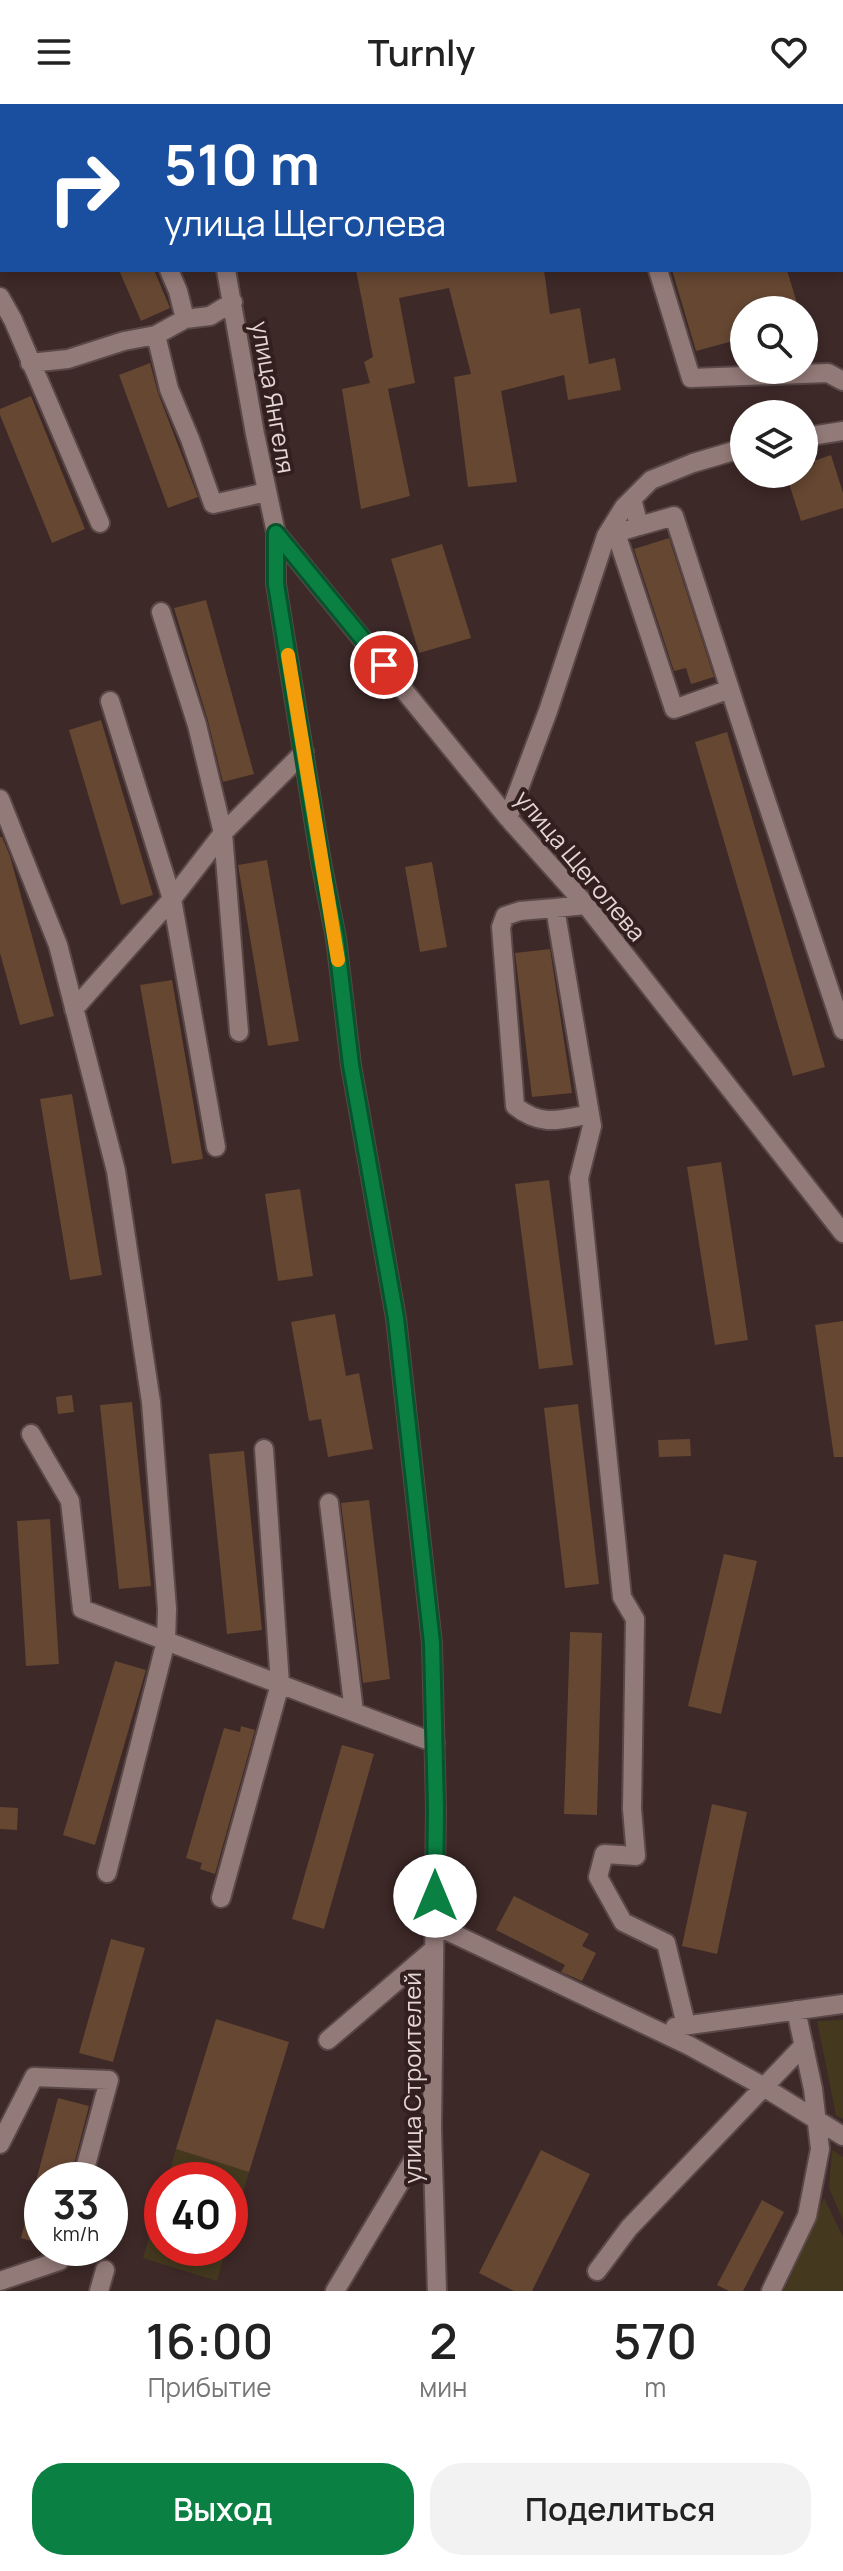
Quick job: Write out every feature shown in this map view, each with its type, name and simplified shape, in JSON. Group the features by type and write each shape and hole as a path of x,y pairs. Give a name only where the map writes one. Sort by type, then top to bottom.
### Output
{"street":[{"path":"170,272 185,319"},
{"name":"улица Янгеля","path":"226,272 276,533"},
{"path":"659,272 691,378 828,373 843,381"},
{"path":"0,297 13,320 100,523"},
{"path":"30,363 68,359 94,349 156,335 185,319 210,316 233,302"},
{"path":"156,335 169,389 213,504 267,492"},
{"path":"818,435 843,431"},
{"path":"508,818 548,711 606,536 624,507 651,480 730,452"},
{"path":"632,499 639,526"},
{"path":"730,689 674,709 616,533 674,516 843,1030"},
{"name":"улица Строителей","path":"276,533 276,584 336,938 353,1080 396,1318 432,1643 435,1743 432,2129 437,2291"},
{"name":"улица Щеголева","path":"276,533 508,818 586,905 843,1233"},
{"path":"161,612 197,725 223,833 239,1032"},
{"path":"110,701 172,899 216,1147"},
{"path":"74,1009 172,899 223,833 304,752"},
{"path":"0,799 58,945 116,1171 151,1402 167,1609 166,1641 107,1873"},
{"path":"586,905 520,911 505,916 501,927 515,1106 526,1115 549,1122 590,1114"},
{"path":"555,908 592,1126 579,1178 622,1597 635,1619 632,1809 636,1856 604,1854 598,1877 623,1922 666,1943 686,2025"},
{"path":"31,1434 70,1501 82,1609 435,1743"},
{"path":"221,1898 280,1684 264,1449"},
{"path":"329,1503 354,1712"},
{"path":"435,1925 656,2030 763,2087 843,2136"},
{"path":"328,2040 434,1949"},
{"path":"656,2030 843,2004"},
{"path":"771,2291 807,2216 820,2149 813,2089 796,2010"},
{"path":"597,2271 629,2228 804,2045"},
{"path":"0,2144 34,2077 109,2080 87,2162"},
{"path":"335,2291 432,2129"},
{"path":"0,2281 44,2266"},
{"path":"99,2291 105,2270"}],"shaded area":[{"path":"843,2020 843,2119 836,2115 817,2021"},
{"path":"176,2149 217,2162 172,2162"},
{"path":"832,2150 843,2157 843,2220 829,2188"},
{"path":"824,2198 843,2237 843,2291 784,2291"},
{"path":"169,2266 221,2266 217,2281"}],"building":[{"path":"120,272 155,272 170,308 141,321"},
{"path":"356,272 544,272 550,314 580,308 589,364 615,358 621,390 568,400 564,375 501,391 517,482 468,487 454,377 471,374 449,288 399,298 415,383 388,389 410,496 361,509 342,389 370,383 364,362 373,357"},
{"path":"673,272 788,272 795,296 730,296 730,342 696,351"},
{"path":"150,363 158,393 198,497 168,508 119,375"},
{"path":"31,396 85,529 52,543 0,415 0,409"},
{"path":"831,455 843,493 843,508 801,521 790,488 818,488 818,460"},
{"path":"669,538 714,677 691,684 686,668 674,671 634,549"},
{"path":"442,544 471,638 419,653 391,559"},
{"path":"206,600 254,774 223,782 174,608"},
{"path":"101,720 153,895 121,905 69,730"},
{"path":"727,732 825,1067 793,1076 695,742"},
{"path":"0,837 10,856 54,1016 20,1025 0,953"},
{"path":"267,860 299,1041 268,1046 238,865"},
{"path":"432,862 447,947 420,952 405,867"},
{"path":"550,949 572,1093 532,1097 515,953"},
{"path":"172,980 203,1159 172,1164 140,985"},
{"path":"72,1094 102,1275 70,1280 40,1099"},
{"path":"721,1162 748,1340 715,1345 687,1167"},
{"path":"549,1180 573,1365 539,1369 515,1184"},
{"path":"300,1189 313,1276 278,1281 265,1194"},
{"path":"335,1314 346,1376 359,1373 373,1449 328,1457 321,1419 309,1421 291,1322"},
{"path":"843,1321 843,1457 834,1457 815,1325"},
{"path":"72,1395 74,1412 58,1414 56,1397"},
{"path":"132,1402 151,1586 119,1589 100,1405"},
{"path":"578,1404 599,1584 565,1588 544,1408"},
{"path":"690,1439 691,1456 659,1457 658,1440"},
{"path":"244,1451 262,1630 227,1634 209,1454"},
{"path":"369,1500 390,1679 363,1683 341,1503"},
{"path":"50,1519 59,1664 26,1666 17,1521"},
{"path":"724,1554 757,1561 721,1714 688,1706"},
{"path":"570,1632 602,1633 597,1815 564,1814"},
{"path":"115,1661 146,1670 95,1845 63,1835"},
{"path":"241,1726 255,1730 215,1874 200,1869 202,1863 186,1858 224,1728 240,1732"},
{"path":"342,1745 374,1754 324,1929 292,1919"},
{"path":"712,1804 747,1812 717,1954 682,1946"},
{"path":"0,1807 18,1808 17,1830 0,1829"},
{"path":"514,1896 589,1934 582,1946 596,1953 582,1981 561,1972 565,1965 496,1930"},
{"path":"111,1939 145,1948 113,2062 79,2053"},
{"path":"216,2019 289,2042 249,2172 248,2162 217,2162 176,2149"},
{"path":"58,2098 89,2106 75,2162 41,2162"},
{"path":"541,2150 590,2174 532,2291 514,2291 479,2273"},
{"path":"762,2200 784,2212 743,2291 729,2291 717,2285"}],"slow traffic":[{"path":"288,655 338,960"}],"route":[{"path":"384,665 276,533 276,584 336,938 351,1065 396,1318 432,1643 435,1896"}]}
